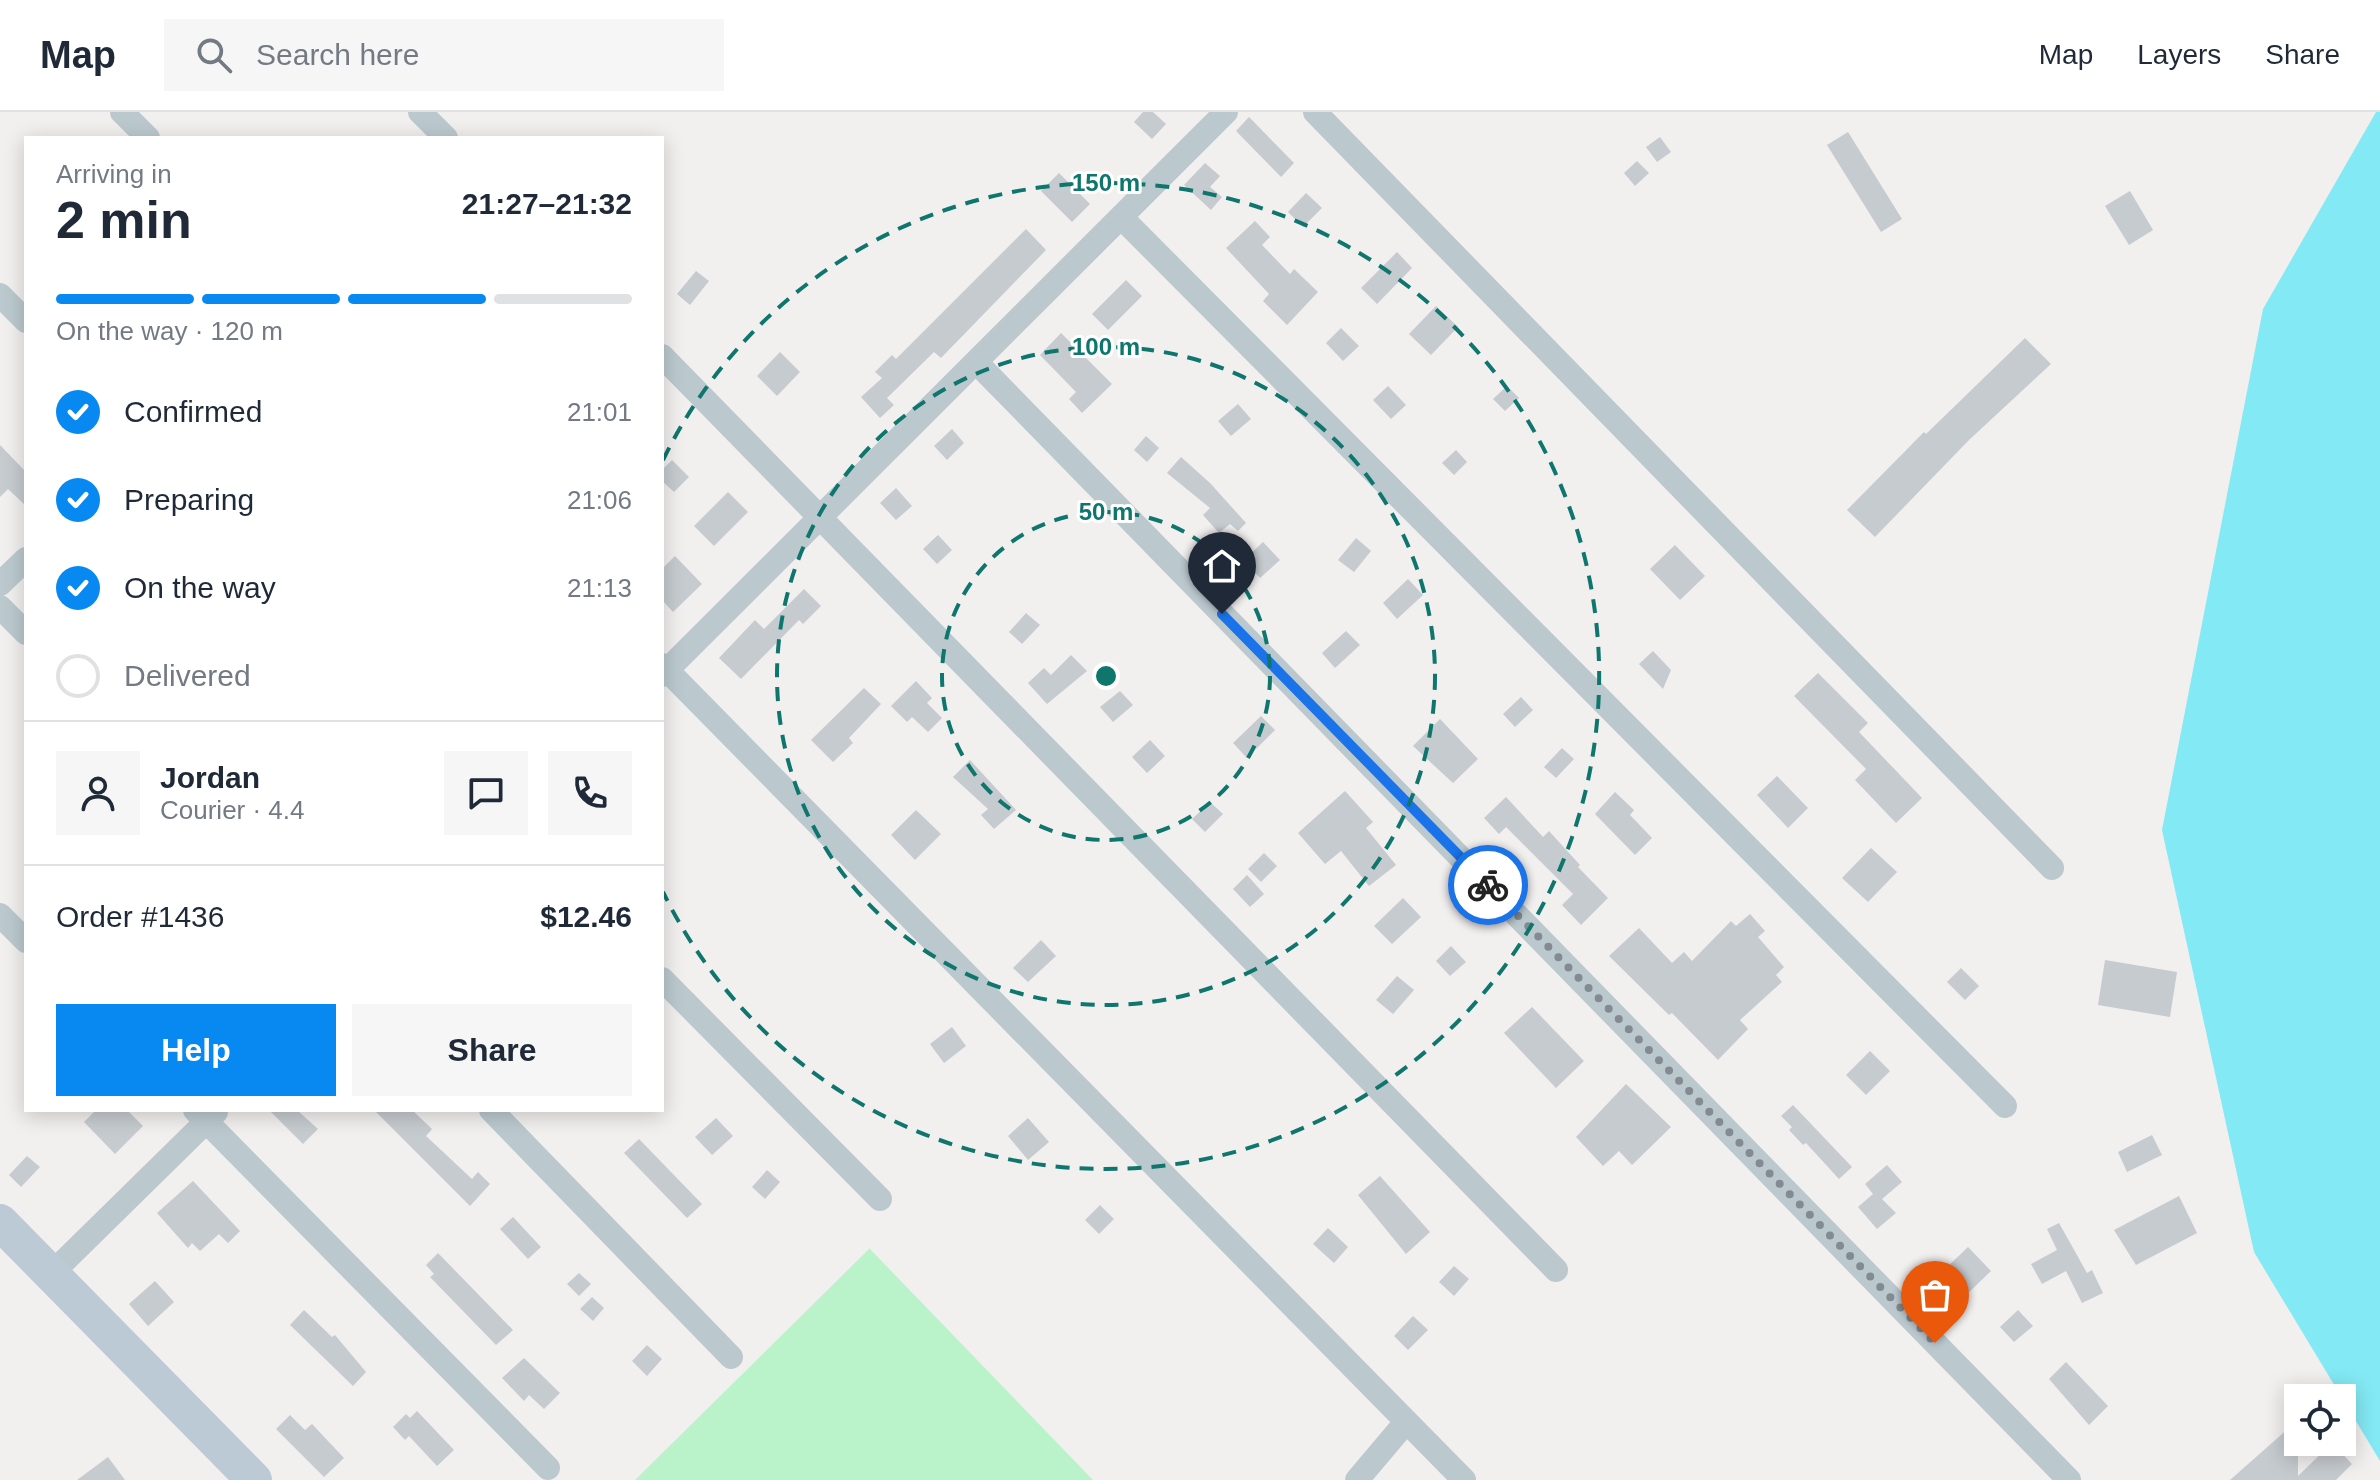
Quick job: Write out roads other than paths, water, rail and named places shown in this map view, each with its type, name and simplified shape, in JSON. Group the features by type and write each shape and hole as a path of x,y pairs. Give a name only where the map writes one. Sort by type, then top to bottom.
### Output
{"main road":[{"path":"0,1222 254,1480"}],"street":[{"path":"122,112 146,136"},
{"path":"420,112 444,136"},
{"path":"1226,112 822,518 664,670 1464,1480"},
{"path":"1315,112 2052,868"},
{"path":"1122,218 2005,1106"},
{"path":"0,295 24,319"},
{"path":"664,358 1556,1270"},
{"path":"977,363 2069,1480"},
{"path":"0,584 24,561"},
{"path":"0,607 24,631"},
{"path":"0,915 24,939"},
{"path":"664,981 880,1199"},
{"path":"493,1112 731,1357"},
{"path":"51,1274 206,1114 548,1468"},
{"path":"1357,1480 1406,1422"}],"water":[{"path":"2376,112 2380,112 2380,1461 2356,1421 2356,1384 2334,1384 2254,1252 2162,830 2263,309"}]}
